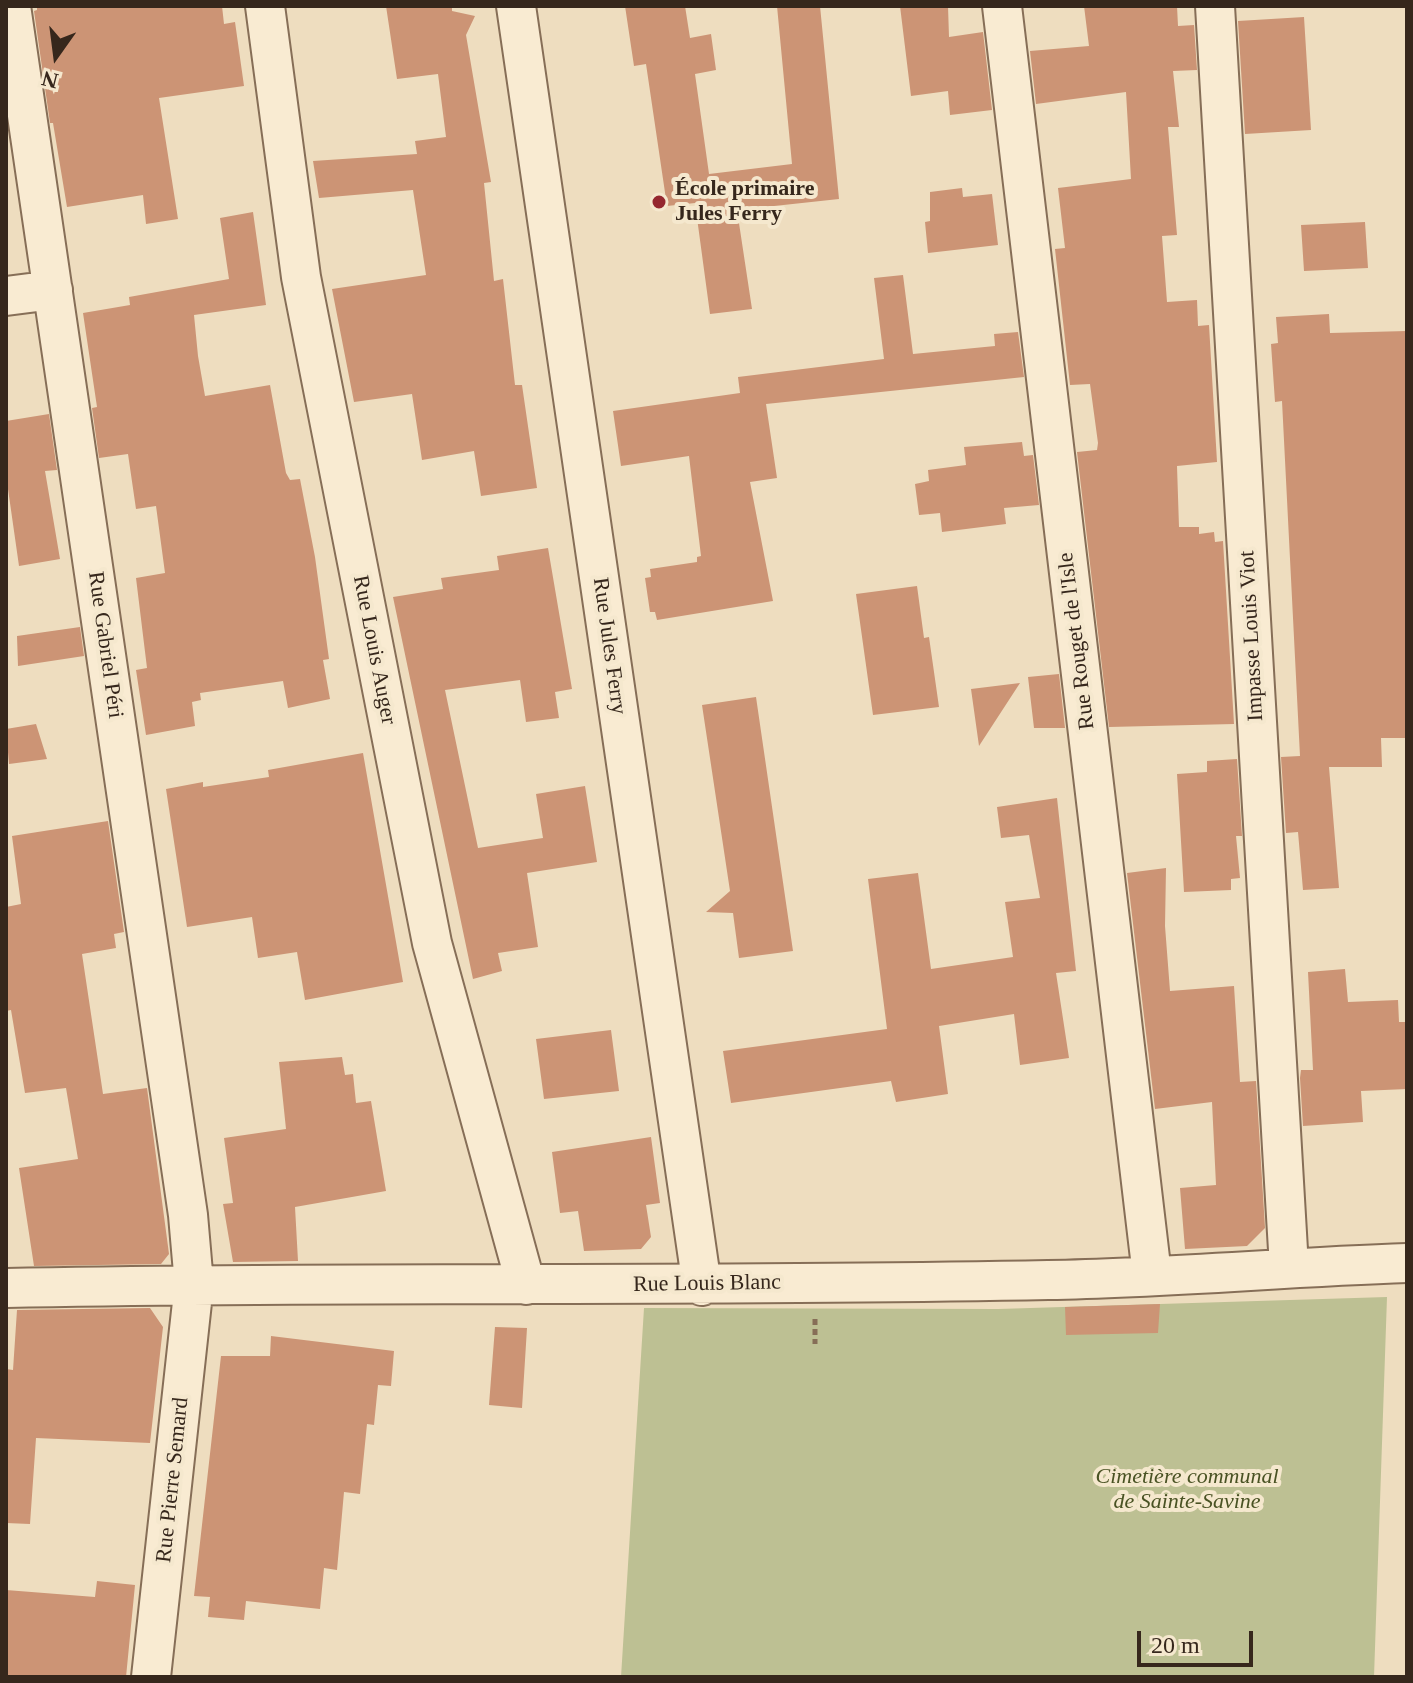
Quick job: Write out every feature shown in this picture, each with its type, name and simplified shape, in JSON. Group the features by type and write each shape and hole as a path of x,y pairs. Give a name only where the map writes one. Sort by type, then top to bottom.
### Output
{"street":[{"name":"Rue Gabriel Péri","path":"11,6 188,1215 194,1284"},
{"name":"Rue Louis Auger","path":"265,6 301,277 429,928 526,1285"},
{"name":"Rue Jules Ferry","path":"516,6 702,1286"},
{"name":"Rue Rouget de l'Isle","path":"1002,6 1152,1275"},
{"name":"Impasse Louis Viot","path":"1215,6 1289,1267"},
{"path":"6,296 53,290"},
{"name":"Rue Louis Blanc","path":"6,1288 194,1284 702,1286 1051,1280 1407,1263"},
{"name":"Rue Pierre Semard","path":"151,1677 194,1284"}],"green space":[{"name":"Cimetière communal de Sainte-Savine","path":"1387,1297 1374,1677 621,1677 644,1308 998,1309"}],"building":[{"path":"37,6 222,6 224,24 235,22 244,86 159,98 178,219 146,224 143,195 67,207 53,123 50,123 34,11"},
{"path":"386,6 452,6 452,11 475,16 466,35 491,182 484,183 494,281 503,279 515,385 522,385 537,488 481,496 474,451 422,460 412,394 354,402 332,289 426,275 413,190 319,198 313,161 417,154 415,141 446,137 438,74 397,79"},
{"path":"625,6 685,6 690,38 711,34 716,70 695,74 709,174 792,164 777,6 820,6 839,199 737,210 752,309 710,314 695,203 667,206 646,64 634,66"},
{"path":"900,6 948,6 949,37 983,32 992,110 950,115 948,91 911,96"},
{"path":"1084,6 1177,6 1178,26 1194,25 1197,70 1173,71 1179,127 1168,127 1177,235 1162,236 1167,302 1197,300 1198,326 1209,325 1217,462 1177,466 1179,527 1199,527 1199,534 1214,532 1215,542 1223,541 1234,724 1109,727 1077,452 1097,450 1098,443 1090,384 1070,385 1055,249 1065,248 1058,188 1131,179 1126,92 1036,104 1030,51 1089,46"},
{"path":"1304,17 1311,130 1245,134 1238,21"},
{"path":"962,188 963,197 992,194 998,245 928,253 925,222 930,221 930,192"},
{"path":"253,212 266,305 194,315 198,356 205,396 270,385 286,473 290,480 300,479 315,557 329,659 323,660 330,699 288,708 283,681 200,693 201,700 192,702 195,726 146,735 136,670 147,668 136,578 165,573 156,506 136,509 128,454 99,458 92,408 97,407 83,313 130,305 129,297 229,279 220,218"},
{"path":"1365,222 1368,268 1304,271 1301,225"},
{"path":"903,275 913,354 995,346 994,334 1018,332 1024,377 766,404 777,478 750,482 773,601 657,620 655,612 650,612 645,578 651,577 650,569 697,562 697,557 701,556 689,456 621,466 613,411 740,393 738,377 884,359 874,278"},
{"path":"1329,314 1330,333 1407,331 1407,738 1381,738 1382,767 1329,767 1339,888 1303,890 1298,832 1286,833 1281,757 1300,756 1282,401 1275,402 1271,344 1278,343 1276,317"},
{"path":"49,414 57,470 45,471 60,559 19,566 6,475 6,421"},
{"path":"1022,442 1024,456 1033,455 1039,505 1004,508 1006,524 942,532 940,513 919,515 915,484 929,481 928,470 966,465 964,447"},
{"path":"548,548 572,689 555,692 559,718 526,722 520,680 445,690 478,848 543,838 536,794 585,786 597,862 527,873 538,947 498,953 502,971 473,979 393,597 443,589 441,578 499,570 497,556"},
{"path":"917,586 924,638 929,637 939,707 873,715 856,594"},
{"path":"80,627 84,656 18,666 17,636"},
{"path":"1059,674 1065,728 1034,728 1028,677"},
{"path":"1020,683 979,746 971,689"},
{"path":"756,697 793,951 739,958 733,913 706,912 730,891 702,705"},
{"path":"36,724 47,759 9,764 6,729"},
{"path":"363,753 403,982 305,1000 297,952 258,958 252,917 187,927 166,789 203,782 203,787 269,777 268,770"},
{"path":"1237,759 1242,836 1236,836 1240,878 1231,879 1231,890 1184,892 1177,774 1207,772 1207,761"},
{"path":"1057,798 1076,971 1056,973 1069,1058 1020,1065 1014,1014 939,1026 948,1094 896,1102 891,1081 731,1103 723,1051 887,1029 868,879 918,873 931,969 1013,957 1005,902 1040,898 1029,835 1001,838 997,807"},
{"path":"108,821 124,932 114,934 116,948 82,954 103,1094 147,1088 169,1254 161,1264 34,1266 19,1168 78,1159 66,1088 25,1093 11,1010 6,1011 6,907 21,904 12,836"},
{"path":"1166,868 1165,926 1170,991 1234,986 1240,1082 1256,1081 1265,1228 1247,1246 1185,1249 1180,1188 1216,1185 1212,1102 1155,1109 1127,873"},
{"path":"1345,969 1348,1002 1398,1000 1399,1022 1407,1022 1407,1089 1361,1091 1363,1122 1303,1126 1301,1070 1313,1070 1308,972"},
{"path":"611,1030 619,1091 544,1099 536,1039"},
{"path":"342,1057 345,1075 353,1074 356,1103 371,1101 386,1191 295,1207 298,1261 233,1262 223,1204 233,1203 224,1138 286,1129 279,1062"},
{"path":"651,1137 660,1203 646,1205 651,1237 641,1249 584,1251 578,1211 560,1213 552,1152"},
{"path":"1160,1304 1158,1333 1066,1335 1065,1307"},
{"path":"150,1308 163,1327 150,1443 36,1438 30,1524 6,1523 6,1369 13,1370 17,1310"},
{"path":"495,1327 527,1328 522,1408 489,1405"},
{"path":"271,1336 394,1351 391,1386 378,1385 374,1425 367,1424 360,1494 344,1492 337,1570 324,1568 320,1609 246,1601 244,1620 208,1617 210,1597 194,1596 221,1356 270,1356"},
{"path":"97,1581 135,1585 126,1677 6,1677 6,1590 95,1597"}],"place":[{"name":"École primaire Jules Ferry","path":"659,202"}]}
